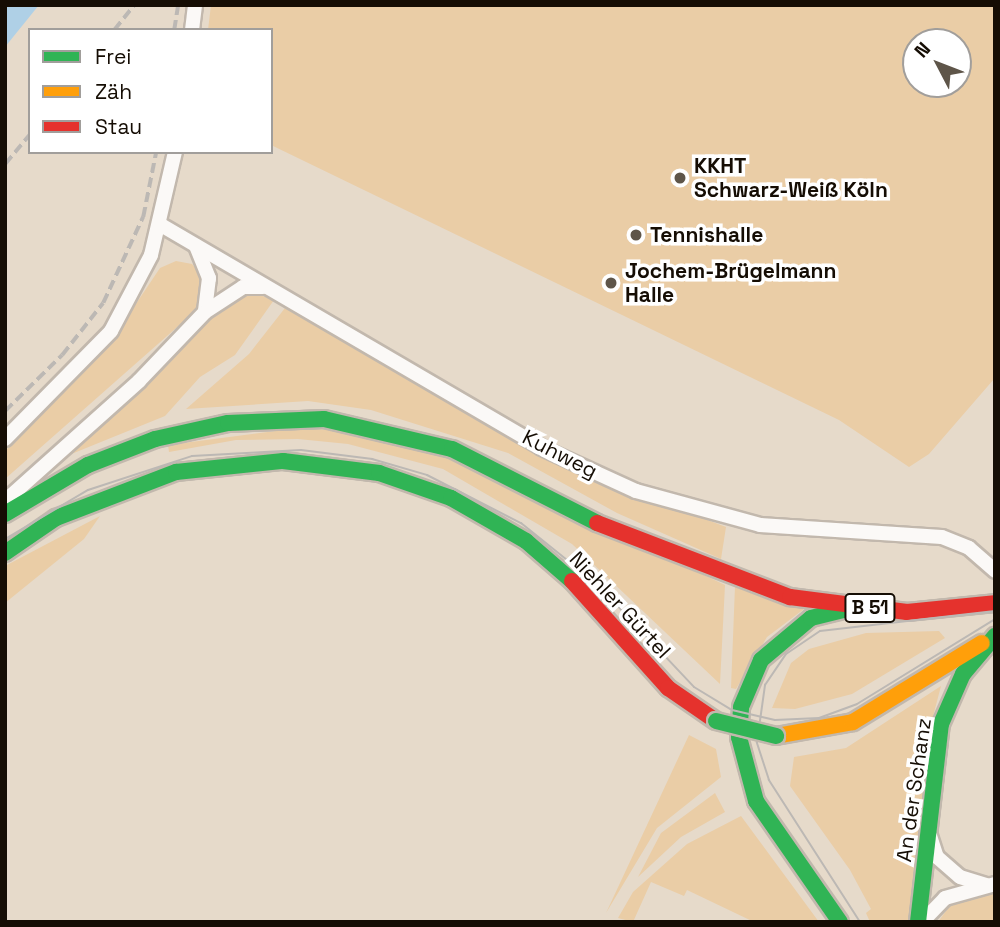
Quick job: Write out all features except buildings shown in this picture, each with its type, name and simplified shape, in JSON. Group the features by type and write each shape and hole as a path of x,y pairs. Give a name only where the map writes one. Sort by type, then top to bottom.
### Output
{"main road":[{"path":"5,504 61,471 130,444 190,427 292,412 404,430 501,463 630,533 718,572"},
{"path":"5,514 130,444"},
{"name":"Niehler Gürtel","path":"5,553 95,499 156,477 240,462 315,463 379,473 441,494 508,529 560,568 668,688 716,722 776,736 853,722 976,651"},
{"name":"B 51","path":"718,572 748,585 856,606 907,612 995,601"},
{"name":"B 51","path":"718,572 808,594 947,606 995,601"},
{"name":"B 51","path":"840,922 756,801 739,737 741,708 761,660 811,618 856,606"},
{"name":"An der Schanz","path":"920,922 941,724 976,651 995,636"}],"street":[{"path":"192,28 195,5"},
{"path":"5,439 111,331 161,225 174,154"},
{"name":"Kuhweg","path":"161,225 264,287 585,469 737,522 925,533 969,548 995,571"},
{"path":"196,246 209,278 205,312"},
{"path":"5,504 139,382 205,312 243,287 264,287"},
{"path":"929,834 937,857 960,877 992,885"},
{"path":"920,922 945,898 992,885"}],"shaded area":[{"path":"211,5 995,5 994,379 929,454 909,467 839,420 273,146 273,28 208,28"},
{"path":"176,261 192,264 203,276 201,306 5,479 5,451 105,350 160,268"},
{"path":"248,291 274,300 235,355 200,377 165,416 64,457 225,303"},
{"path":"285,308 568,467 726,527 721,559 617,513 508,453 371,410 308,401 186,409 249,354"},
{"path":"299,428 352,431 447,454 725,585 720,684 572,544 443,469 348,444 298,439 236,440 169,452 168,445"},
{"path":"100,516 84,539 5,603 5,566"},
{"path":"735,586 808,606 767,637 736,689 731,688"},
{"path":"939,631 945,638 852,694 795,709 772,708 791,663 809,649 866,633"},
{"path":"941,686 931,724 912,922 870,922 866,913 871,909 850,870 790,786 794,757 846,748"},
{"path":"689,735 716,749 721,777 657,828 606,913"},
{"path":"715,793 725,812 681,837 638,877 661,833"},
{"path":"741,816 819,922 754,922 687,890 684,896 651,882 633,922 618,918 633,892 687,844"},
{"path":"995,893 995,922 938,922 951,904"}],"water":[{"path":"5,5 39,5 5,47"}],"tram line":[{"path":"5,539 88,490 192,456 301,450 372,459 427,475 521,523 597,584 694,687 732,710 775,720 819,718 857,704 995,619"},
{"path":"860,922 769,780 757,742 765,685 786,654 820,631 995,611"}],"railway":[{"path":"116,28 134,5"},
{"path":"174,28 178,5"},
{"path":"5,164 28,136"},
{"path":"5,411 62,355 103,303 143,217 156,154"}],"traffic: fast":[{"path":"5,514 88,465 155,439 228,423 324,419 452,449 597,523"},
{"path":"5,553 56,518 176,472 283,461 379,473 451,498 526,541 572,581"},
{"path":"840,922 756,801 739,737 741,707 761,660 811,618 855,607"},
{"path":"918,922 941,724 963,674 995,636"},
{"path":"716,721 776,736"}],"traffic: slow":[{"path":"776,736 853,722 982,643"}],"traffic: jam":[{"path":"597,523 790,597 907,612 995,603"},
{"path":"572,581 668,688 716,721"}],"place":[{"name":"KKHT Schwarz-Weiß Köln","path":"680,178"},
{"name":"Tennishalle","path":"636,235"},
{"name":"Jochem-Brügelmann Halle","path":"611,283"}]}
